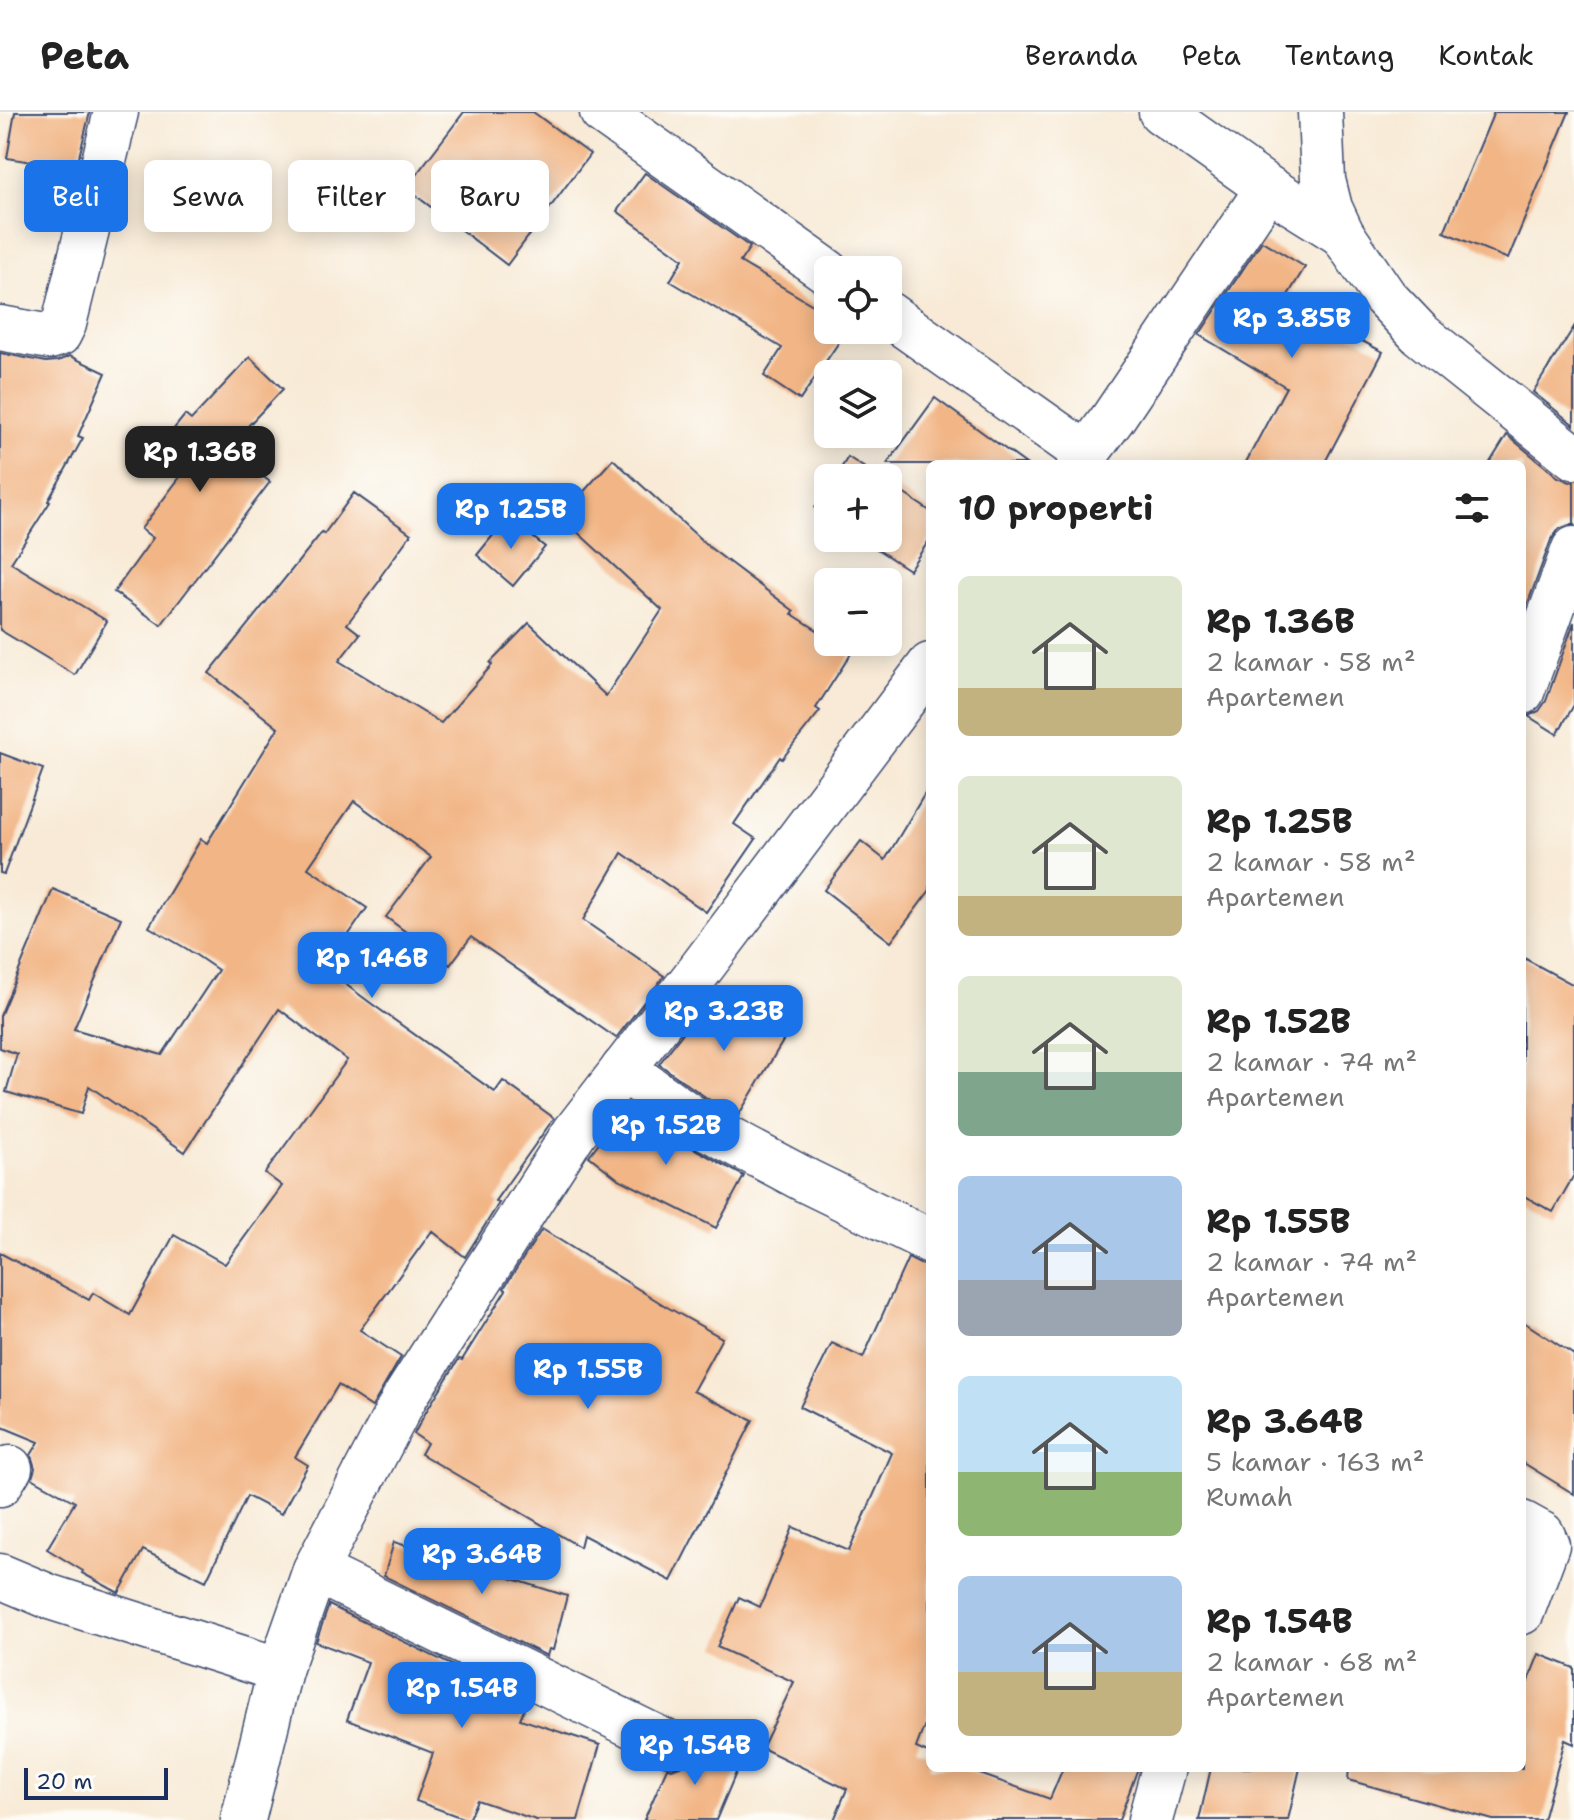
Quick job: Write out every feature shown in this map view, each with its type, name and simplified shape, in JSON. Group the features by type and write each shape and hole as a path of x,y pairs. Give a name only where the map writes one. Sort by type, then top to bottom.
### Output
{"street":[{"path":"0,328 50,337 59,334 116,112"},
{"path":"602,112 814,262"},
{"path":"1161,112 1268,188 1342,234"},
{"path":"1320,112 1323,180 1330,208 1342,234 1385,297 1420,334 1574,457"},
{"path":"902,324 1082,459 1268,188"},
{"path":"1526,681 1574,549"},
{"path":"243,1820 280,1670 315,1570 405,1397 574,1133 926,670"},
{"path":"623,1069 705,1127 926,1239"},
{"path":"1526,1525 1542,1534 1547,1545 1526,1601"},
{"path":"315,1570 670,1744"},
{"path":"0,1576 50,1597 280,1670"},
{"path":"1150,1820 1163,1772"}],"building":[{"path":"15,112 90,112 78,160 7,158"},
{"path":"464,112 533,112 590,154 549,209 549,160 431,160 431,207 415,195 415,176"},
{"path":"1494,112 1569,112 1508,259 1444,232"},
{"path":"645,173 750,247 740,262 814,306 814,344 838,344 827,360 814,360 814,379 800,400 764,376 782,348 670,281 683,259 617,211"},
{"path":"464,232 532,232 507,265"},
{"path":"1262,241 1305,267 1285,300 1383,352 1326,460 1247,460 1286,387 1199,335"},
{"path":"1574,327 1574,425 1533,392"},
{"path":"0,353 46,362 70,356 106,373 78,436 83,438 50,502 11,563 107,621 75,675 0,630"},
{"path":"250,357 283,389 227,448 270,482 161,625 114,592 153,538 141,529 183,473 156,451 185,415 191,420"},
{"path":"935,398 1020,460 926,460 926,464 887,464 899,448 902,448 902,443"},
{"path":"1507,435 1558,477 1574,481 1574,525 1559,529 1551,540 1526,608 1526,460 1491,460"},
{"path":"848,457 859,464 844,464"},
{"path":"613,459 709,547 814,628 814,656 849,656 816,708 820,711 782,759 780,757 734,824 756,839 706,912 622,853 583,920 664,976 616,1038 471,937 450,965 386,917 431,857 354,801 308,868 367,908 325,969 495,1092 503,1081 554,1118 495,1201 499,1203 465,1257 432,1231 360,1330 401,1357 372,1407 338,1385 295,1457 308,1465 281,1514 247,1496 206,1581 143,1550 119,1593 47,1549 75,1502 32,1478 35,1468 31,1455 39,1442 0,1426 0,1253 89,1300 93,1293 130,1315 174,1235 225,1264 282,1186 265,1173 347,1060 279,1009 185,1152 89,1086 81,1114 6,1092 17,1054 0,1048 0,1016 53,889 121,918 74,1029 162,1055 218,970 149,927 201,839 207,843 278,728 209,673 354,493 411,534 347,624 360,634 339,661 441,723 492,665 490,663 529,623 606,696 662,610 561,517"},
{"path":"902,492 926,508 926,545 909,570 881,552 902,552"},
{"path":"508,517 545,547 513,586 477,555"},
{"path":"1574,622 1574,705 1557,734 1528,716 1539,711 1546,701"},
{"path":"0,753 43,769 4,874 0,873"},
{"path":"926,792 926,895 891,942 824,890 861,841 885,860"},
{"path":"1526,959 1574,985 1574,1175 1553,1212 1526,1197"},
{"path":"715,991 786,1036 738,1116 718,1106 659,1064"},
{"path":"628,1103 691,1147 744,1176 716,1228 617,1178 589,1156"},
{"path":"542,1229 722,1338 693,1391 753,1420 671,1581 583,1535 580,1547 421,1454 427,1443 414,1434"},
{"path":"908,1258 926,1265 926,1722 916,1748 926,1752 926,1772 974,1772 1050,1799 1061,1772 1137,1772 1119,1820 834,1820 847,1789 762,1748 794,1682 717,1647 739,1597 760,1607 793,1527 849,1551 892,1453 800,1407 832,1343 863,1358"},
{"path":"1526,1324 1574,1355 1574,1494 1526,1464"},
{"path":"394,1542 567,1596 553,1650 549,1649 547,1656 384,1576"},
{"path":"329,1605 527,1702 520,1719 600,1745 578,1820 536,1820 477,1800 468,1820 416,1801 433,1753 347,1720 368,1662 316,1642"},
{"path":"1539,1654 1574,1668 1574,1744 1565,1740 1543,1820 1493,1820 1348,1780 1349,1772 1526,1772 1526,1687"},
{"path":"694,1740 741,1761 716,1820 644,1820 667,1768 685,1764 693,1754"},
{"path":"1210,1772 1299,1772 1288,1820 1199,1820"}]}
